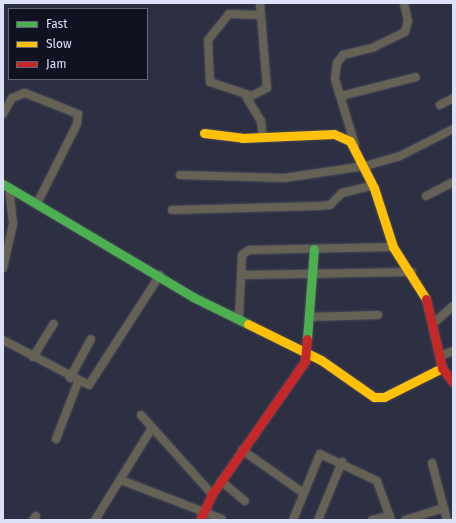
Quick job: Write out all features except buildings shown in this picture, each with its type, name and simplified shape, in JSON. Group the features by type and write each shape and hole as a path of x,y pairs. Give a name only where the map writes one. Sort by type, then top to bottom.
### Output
{"street":[{"path":"260,3 267,88 249,95 210,82 208,40 229,14 260,15"},
{"path":"404,3 408,21 404,32 374,47 343,55 336,63 335,78 356,148 373,185 393,248 412,272 427,300 434,323 442,368 453,382"},
{"path":"341,96 416,78"},
{"path":"3,114 12,98 25,93 78,114 77,124 37,204"},
{"path":"249,95 248,104 261,121 263,138"},
{"path":"440,105 453,98"},
{"path":"180,175 284,178 365,166 400,156 453,129"},
{"path":"204,133 263,138 340,134 356,148"},
{"path":"426,196 453,182"},
{"path":"172,210 318,206 330,204 342,193 373,185"},
{"path":"6,186 160,276 193,297 307,352 378,398 442,368"},
{"path":"3,268 13,224 6,186"},
{"path":"239,318 242,256 249,250 393,248"},
{"path":"201,516 212,494 302,366 307,352 314,249"},
{"path":"241,275 412,272"},
{"path":"3,340 70,378 90,385 160,276"},
{"path":"434,323 453,306"},
{"path":"309,317 378,315"},
{"path":"33,356 54,324"},
{"path":"70,378 91,340"},
{"path":"440,356 453,351"},
{"path":"56,439 78,382"},
{"path":"141,414 212,494"},
{"path":"98,519 152,428"},
{"path":"242,450 302,492"},
{"path":"293,520 302,492 317,456 323,454 342,462 377,481 390,518 372,520"},
{"path":"318,520 342,462"},
{"path":"432,463 447,520"},
{"path":"121,480 201,516 222,519"},
{"path":"221,481 245,500"},
{"path":"405,520 444,508"}],"traffic: fast":[{"path":"3,184 193,297 248,324"},
{"path":"307,339 314,249"}],"traffic: slow":[{"path":"204,133 242,138 334,134 350,141 374,188 393,247 426,299"},
{"path":"248,324 321,360 374,397 384,397 442,368"}],"traffic: jam":[{"path":"426,299 442,368 453,382"},
{"path":"200,520 212,494 305,361 307,339"}]}
